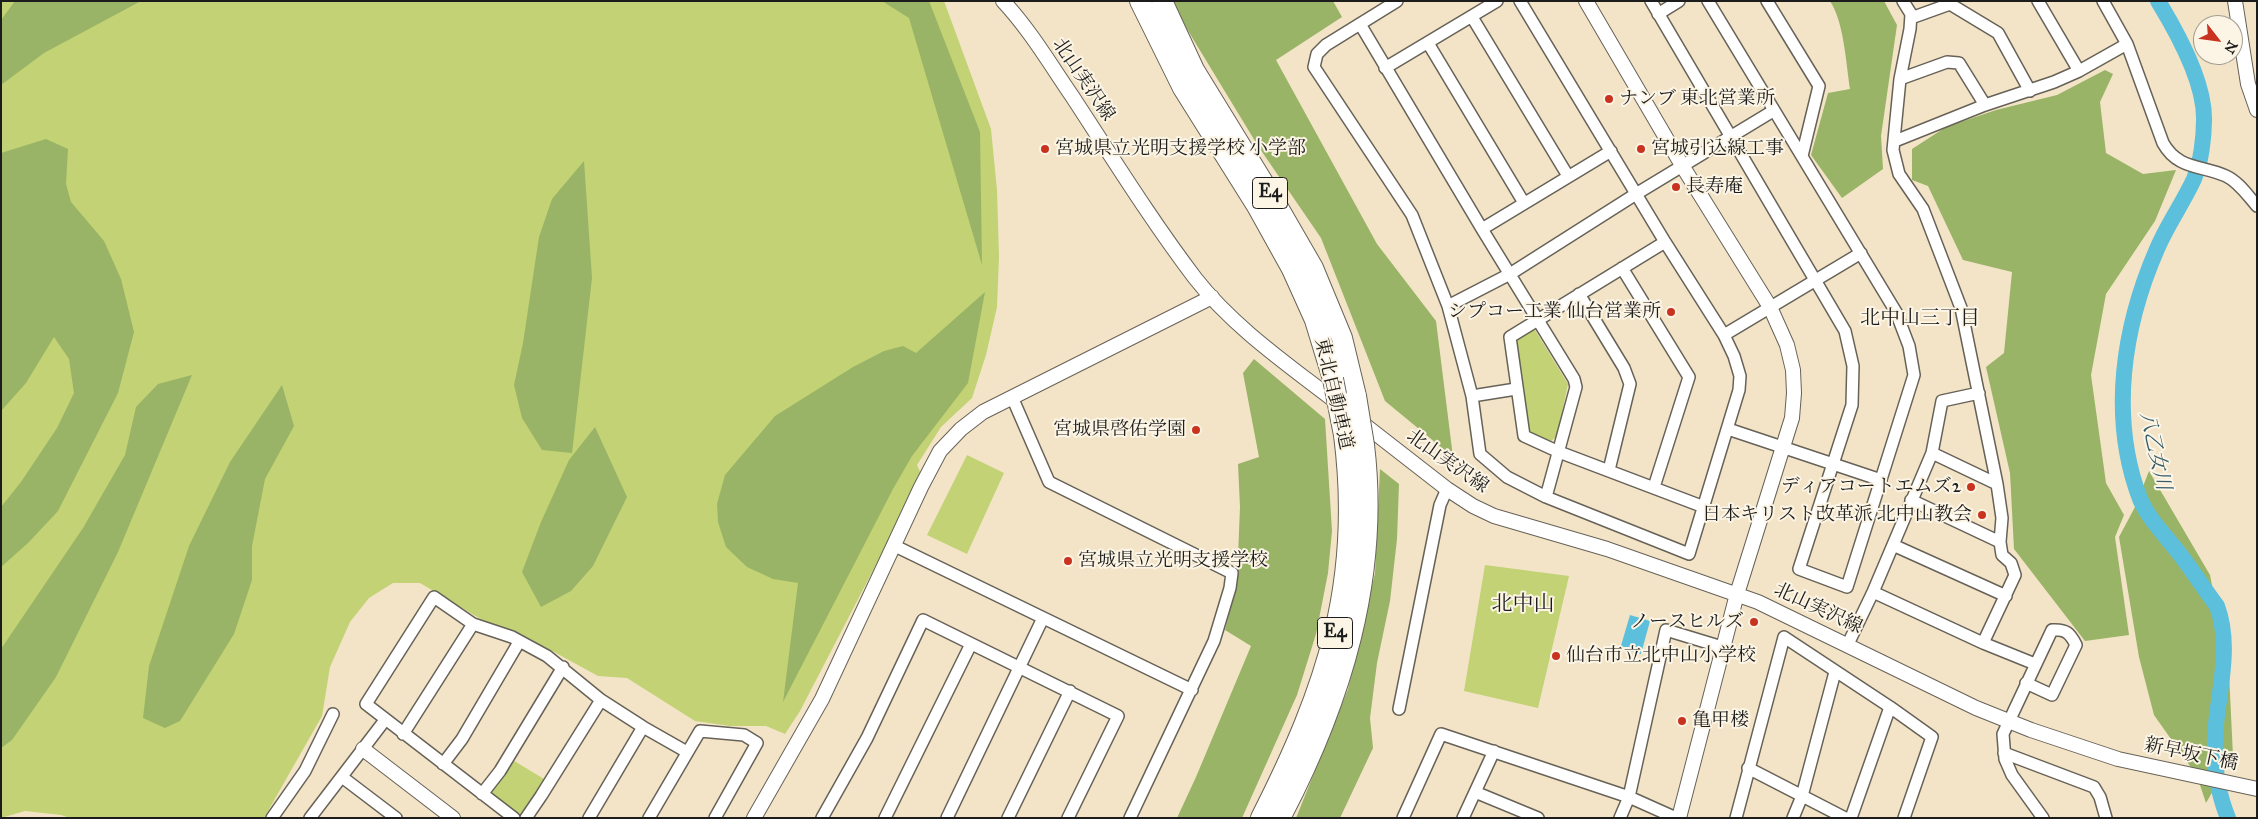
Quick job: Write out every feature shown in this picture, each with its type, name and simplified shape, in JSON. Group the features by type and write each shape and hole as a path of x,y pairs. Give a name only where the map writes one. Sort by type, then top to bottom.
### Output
{"highway":[{"name":"東北自動車道","path":"1140,1 1183,88 1258,206 1292,269 1315,320 1333,379 1344,435 1350,489 1350,522 1344,591 1336,629 1312,708 1261,818"},
{"name":"東北自動車道","path":"1162,1 1194,70 1313,268 1342,338 1356,396 1364,445 1368,499 1367,539 1357,615 1335,695 1324,725 1308,763 1280,818"}],"street":[{"name":"北山実沢線","path":"1003,1 1022,23 1180,258 1212,297 1273,353 1447,489 1472,506 1494,516 1607,549 1737,594 1848,644 1932,687 2009,721 2118,759"},
{"path":"1397,1 1326,45 1317,54 1314,67 1412,215 1448,306 1472,396 1480,454 1507,477 1546,497 1689,554 1740,390 1740,376 1734,356 1724,335 1665,242 1520,1"},
{"path":"1385,68 1497,1"},
{"path":"1403,818 1441,734 1629,797 1678,818 1737,594 1792,418 1793,370 1787,345 1770,307 1683,167 1586,1"},
{"path":"1651,1 1845,331 1853,366 1852,404 1799,569 1847,587 1914,375 1909,346 1896,312 1708,1"},
{"path":"1658,14 1679,1"},
{"path":"1767,1 1819,86 1802,156"},
{"path":"1903,1 1911,14 1911,18 1900,79 1893,150 1899,174 1923,209 1960,308 1997,484 2002,518 2000,542 2002,555 2011,563 2015,575 1983,643"},
{"path":"2038,1 2079,71"},
{"path":"2103,1 2126,44 2163,143 2170,155 2203,170 2225,176 2234,182 2257,206"},
{"path":"2235,1 2248,84 2257,110"},
{"path":"1911,18 1951,3 1998,33 2030,92"},
{"path":"1472,17 1568,176"},
{"path":"1360,24 1574,379 1576,387 1546,497"},
{"path":"1428,42 1524,203"},
{"path":"1895,141 1985,105 2030,92 2079,71 2126,44"},
{"path":"1900,79 1947,62 1958,62 1985,105"},
{"path":"1448,306 1510,274 1636,194 1774,111"},
{"path":"1482,229 1611,152"},
{"path":"1665,242 1578,294 1538,322 1510,337 1516,389 1524,436 1559,452 1704,507"},
{"path":"1724,335 1861,253"},
{"path":"1622,268 1689,377 1654,487"},
{"path":"1578,294 1624,368 1630,384 1609,470"},
{"path":"754,818 822,699 893,545 940,451 961,429 983,412 1212,297"},
{"path":"1472,396 1516,389"},
{"path":"1848,644 1873,592 1932,453 1942,402 1979,393"},
{"path":"1012,397 1049,482 1232,573 1230,588 1214,641 1130,818"},
{"path":"1728,429 1881,480"},
{"path":"1932,453 1997,484"},
{"path":"1399,709 1440,505 1447,489"},
{"path":"1911,500 2000,542"},
{"path":"893,545 1192,690"},
{"path":"1893,546 2006,596"},
{"path":"1873,592 1983,643 2035,664"},
{"path":"514,818 366,704 434,596 473,624 512,637 547,656 563,667 601,700 642,727 688,752"},
{"path":"947,818 1043,618"},
{"path":"822,818 867,738 923,620 1020,666 1118,716 1068,818"},
{"path":"403,734 473,624"},
{"path":"2026,683 2052,695 2076,644 2071,634 2062,629 2052,630 2026,683 2003,734 2004,753 2012,775 2043,818"},
{"path":"1620,818 1629,797 1666,630 1722,647"},
{"path":"1736,818 1784,636 1835,672 1890,706 1932,737 1904,818"},
{"path":"443,764 462,739 519,642"},
{"path":"885,818 971,644"},
{"path":"482,794 500,771 563,667"},
{"path":"1793,818 1802,796 1835,672"},
{"path":"1008,818 1070,692"},
{"path":"526,818 542,796 601,700"},
{"path":"1851,818 1890,706"},
{"path":"272,818 305,771 333,714"},
{"path":"310,818 385,720"},
{"path":"589,818 642,727"},
{"path":"649,818 700,731 744,735 756,743 715,818"},
{"path":"363,749 453,818"},
{"path":"1463,818 1494,752"},
{"path":"2004,753 2094,787 2106,818"},
{"name":"新早坂下橋","path":"2118,759 2257,789"},
{"path":"1748,768 1845,818"},
{"path":"342,777 382,813 396,818"},
{"path":"1475,792 1538,818"}],"green space":[{"path":"1,1 944,1 991,129 997,190 999,257 997,307 986,355 972,398 941,427 917,465 922,476 800,711 785,734 766,726 730,726 695,721 627,678 598,676 523,635 484,621 420,583 393,583 369,598 350,622 330,667 322,716 264,818 70,818 61,815 25,811 1,818"},
{"path":"15,1 141,1 44,53 1,85 1,20"},
{"path":"882,1 929,1 980,132 982,265 909,18"},
{"path":"1170,1 1333,1 1342,17 1276,60 1377,244 1436,321 1453,457 1385,401 1321,238 1258,146"},
{"path":"1830,1 1884,1 1897,25 1881,136 1883,169 1842,198 1811,155 1828,93 1850,89 1841,31 1835,10"},
{"path":"2105,70 2113,74 2100,102 2106,153 2143,174 2176,170 2155,221 2106,294 2091,375 2106,483 2124,515 2115,537 2129,635 2085,641 2014,549 2010,473 1986,367 2004,353 2012,272 1963,260 1928,186 1912,180 1912,149 1946,127 1996,110 2057,95"},
{"path":"46,139 68,149 66,184 71,202 104,241 121,279 134,332 118,393 58,511 28,543 1,567 1,507 21,482 57,428 74,393 69,359 54,337 26,383 1,411 1,153"},
{"path":"584,161 592,278 572,453 542,450 522,418 514,385 523,343 539,237 552,199"},
{"path":"985,292 968,383 912,456 893,489 783,702 798,583 773,579 747,567 726,547 718,522 717,504 725,475 775,416 853,367 884,351 903,346 916,353"},
{"path":"1528,328 1535,330 1568,384 1557,436 1551,441 1532,434 1528,429 1512,344"},
{"path":"1254,359 1325,419 1332,531 1328,573 1316,634 1297,695 1242,818 1177,818 1251,646 1225,630 1237,582 1240,507 1238,464 1259,457 1243,373"},
{"path":"192,375 118,552 56,677 12,740 1,748 1,649 83,528 125,455 136,407 158,384"},
{"path":"282,385 294,426 265,479 252,546 252,580 234,634 180,721 165,728 143,718 149,666 189,546 230,462"},
{"path":"595,427 627,497 593,566 571,591 541,607 522,572 541,522 569,460"},
{"path":"967,455 1004,473 967,554 927,535"},
{"path":"1380,469 1399,484 1397,539 1390,601 1377,663 1370,718 1373,748 1340,818 1296,818 1348,689 1375,573"},
{"path":"2149,471 2210,575 2229,673 2233,756 2206,803 2197,776 2154,715 2139,657 2119,537 2135,507"},
{"path":"1485,565 1569,576 1538,708 1464,691"},
{"path":"511,759 544,779 520,816 516,817 489,793"}],"water":[{"path":"1630,615 1650,621 1641,654 1620,649"}],"waterway":[{"name":"八乙女川","path":"2158,1 2173,27 2195,74 2203,106 2203,134 2200,158 2194,179 2165,231 2145,279 2136,309 2124,372 2125,436 2130,468 2144,507 2217,606 2221,620 2224,650 2216,724 2215,760 2218,784 2228,818"}],"place":[{"name":"ナンブ 東北営業所","path":"1609,99"},
{"name":"宮城県立光明支援学校 小学部","path":"1045,149"},
{"name":"宮城引込線工事","path":"1641,149"},
{"name":"長寿庵","path":"1676,187"},
{"name":"シプコー工業 仙台営業所","path":"1671,312"},
{"name":"宮城県啓佑学園","path":"1196,430"},
{"name":"ディアコートエムズ2","path":"1971,487"},
{"name":"日本キリスト改革派 北中山教会","path":"1982,515"},
{"name":"宮城県立光明支援学校","path":"1068,561"},
{"name":"ノースヒルズ","path":"1754,622"},
{"name":"仙台市立北中山小学校","path":"1556,656"},
{"name":"亀甲楼","path":"1682,721"}],"district":[{"name":"北中山三丁目","path":"1920,319"},
{"name":"北中山","path":"1523,605"}]}
